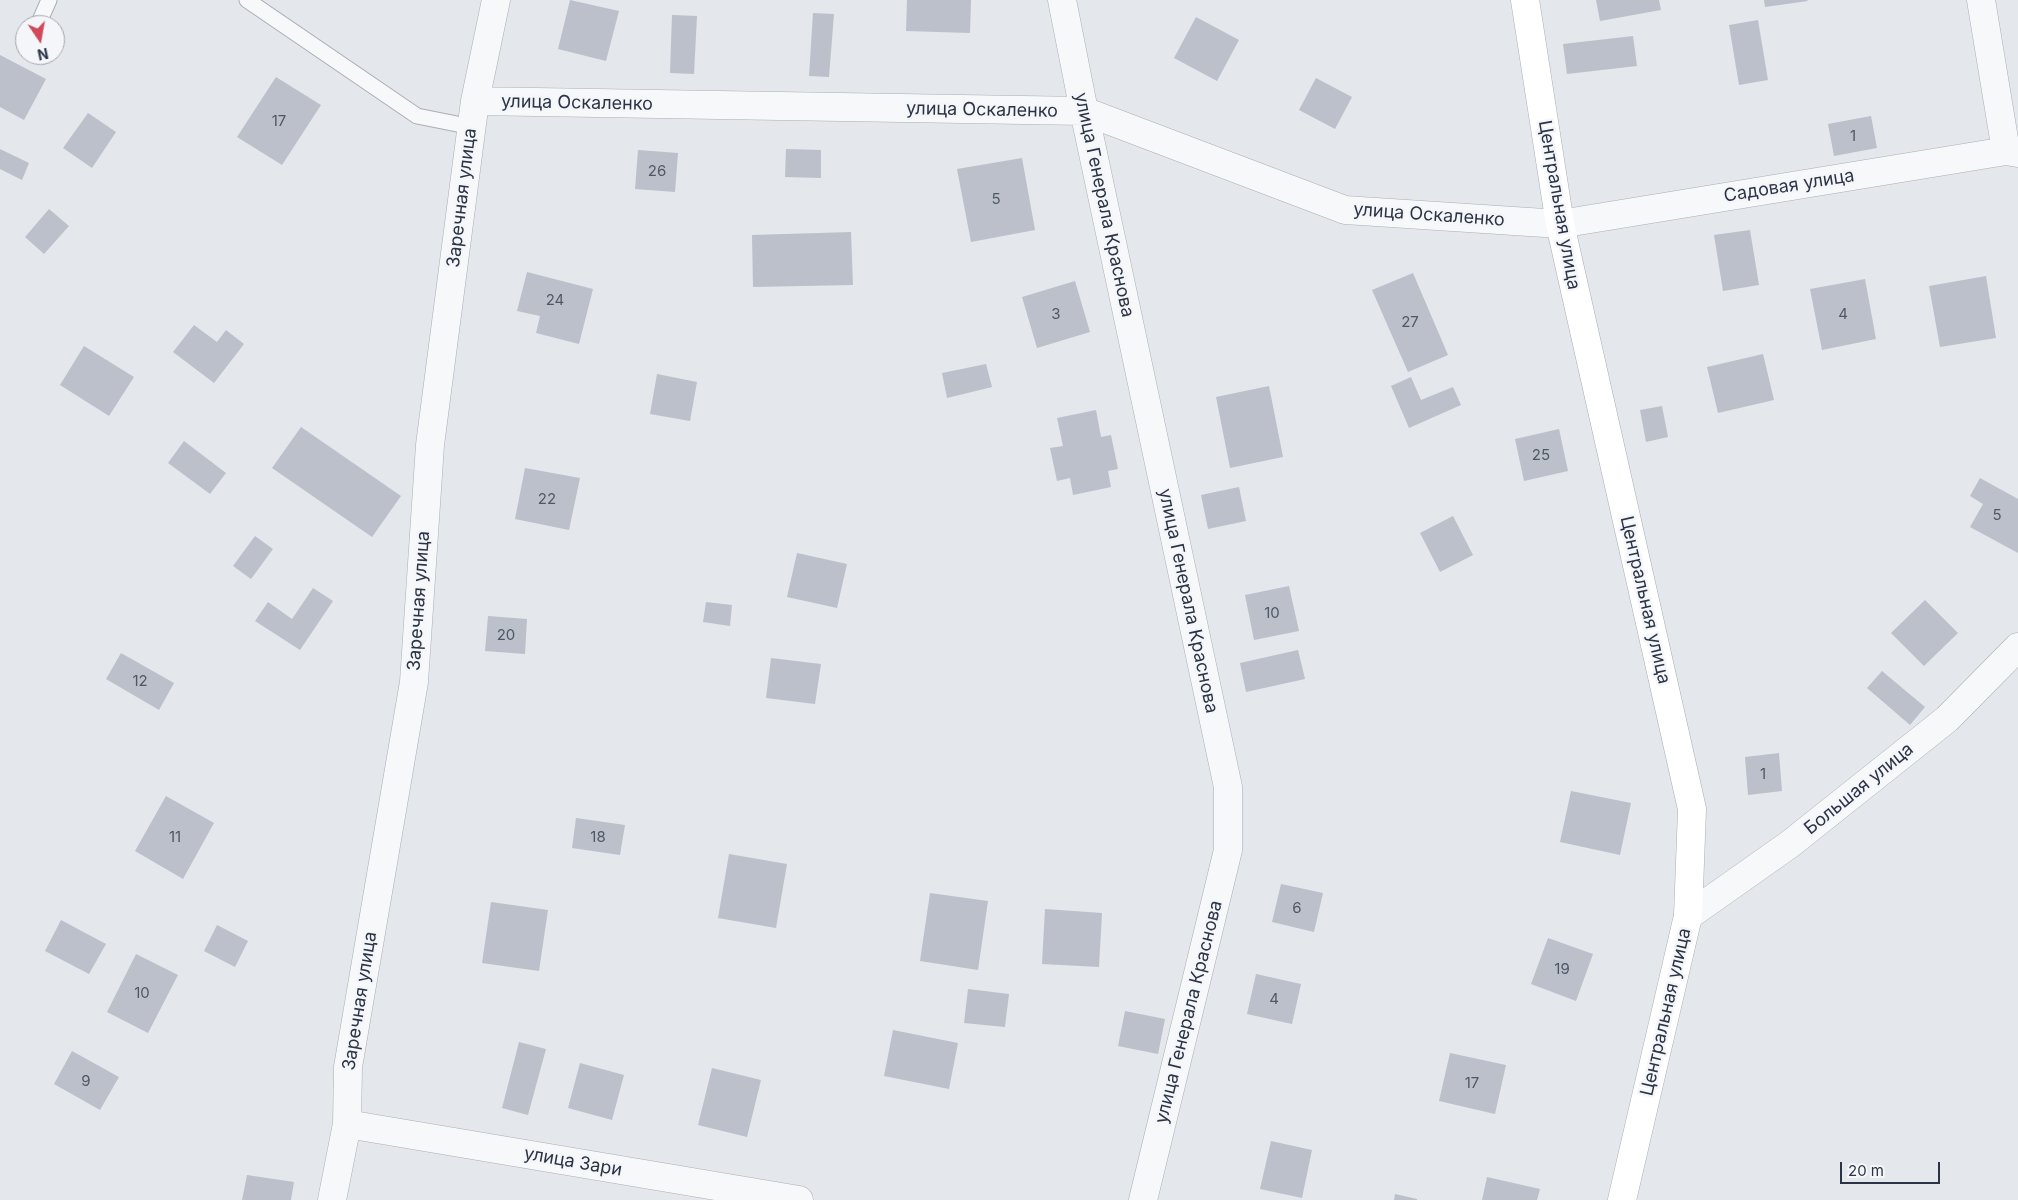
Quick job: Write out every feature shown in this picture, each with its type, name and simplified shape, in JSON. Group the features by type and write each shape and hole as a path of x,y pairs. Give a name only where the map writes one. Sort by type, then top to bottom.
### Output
{"street":[{"name":"Заречная улица","path":"332,1200 347,1124 348,1067 414,682 430,445 473,114 496,0"},
{"name":"улица Генерала Краснова","path":"1062,0 1228,788 1228,850 1143,1200"},
{"name":"Центральная улица","path":"1525,0 1560,224 1692,809 1688,916 1622,1200"},
{"path":"1981,0 2012,152"},
{"name":"улица Оскаленко","path":"473,114 1084,111 1345,210 1560,224"},
{"name":"Садовая улица","path":"1560,224 2012,152"},
{"name":"Большая улица","path":"1688,916 1790,844 1947,719 2018,647"},
{"name":"улица Зари","path":"347,1124 760,1197 798,1200"}],"lane":[{"path":"42,15 49,0"},
{"path":"247,0 417,116 473,114"}],"building":[{"path":"570,0 619,11 606,61 558,49"},
{"path":"907,0 971,0 970,33 906,31"},
{"path":"1596,0 1659,0 1661,10 1600,21"},
{"path":"1764,0 1807,0 1808,1 1765,7"},
{"path":"813,13 834,14 829,77 809,76"},
{"path":"672,15 697,16 694,74 670,73"},
{"path":"1196,17 1239,40 1217,81 1174,58"},
{"path":"1758,20 1768,80 1739,85 1729,25"},
{"path":"1633,36 1637,66 1567,74 1563,44"},
{"path":"0,55 15,63 15,65 19,65 46,79 24,120 0,107"},
{"path":"276,77 321,105 282,165 237,137"},
{"path":"1316,78 1352,97 1335,129 1299,110"},
{"path":"88,113 116,132 92,168 63,148"},
{"path":"1871,116 1877,148 1834,156 1828,124"},
{"path":"0,149 29,163 22,180 0,169"},
{"path":"786,149 821,150 821,178 785,177"},
{"path":"638,150 678,153 675,192 635,189"},
{"path":"1022,158 1035,230 971,242 957,169"},
{"path":"49,209 69,226 44,254 25,237"},
{"path":"1750,230 1759,285 1723,291 1714,235"},
{"path":"851,232 853,285 753,287 752,235"},
{"path":"527,272 593,289 579,344 536,333 540,316 517,311"},
{"path":"1413,273 1448,355 1408,372 1372,290"},
{"path":"1986,276 1996,338 1940,347 1929,286"},
{"path":"1865,279 1876,339 1822,350 1810,289"},
{"path":"1075,281 1090,332 1037,348 1022,297"},
{"path":"194,325 217,342 226,330 244,344 214,383 173,352"},
{"path":"84,346 134,377 109,416 60,385"},
{"path":"1763,354 1774,400 1718,413 1707,367"},
{"path":"986,364 992,387 947,398 942,373"},
{"path":"657,374 697,382 690,421 650,414"},
{"path":"1411,377 1421,400 1453,387 1461,405 1409,428 1391,386"},
{"path":"1269,386 1283,457 1230,468 1216,397"},
{"path":"1662,406 1668,437 1646,442 1640,410"},
{"path":"1096,410 1101,437 1111,435 1118,469 1108,471 1111,487 1073,495 1070,478 1057,481 1050,448 1063,446 1057,418"},
{"path":"301,427 401,496 372,537 272,468"},
{"path":"1559,429 1568,471 1524,481 1515,439"},
{"path":"184,441 226,473 210,494 168,463"},
{"path":"525,468 580,478 569,530 515,519"},
{"path":"1980,478 2018,499 2018,553 1970,527 1983,504 1970,496"},
{"path":"1239,487 1246,521 1208,529 1201,495"},
{"path":"1453,516 1473,555 1440,572 1420,533"},
{"path":"255,536 273,549 251,579 233,566"},
{"path":"797,553 847,564 837,608 787,597"},
{"path":"1289,586 1299,631 1254,640 1245,595"},
{"path":"313,588 333,601 300,650 255,621 268,602 292,619"},
{"path":"1925,600 1958,633 1924,666 1891,633"},
{"path":"706,602 732,605 730,626 703,622"},
{"path":"488,616 527,619 525,654 485,651"},
{"path":"1298,650 1305,679 1246,692 1240,663"},
{"path":"121,653 174,683 159,710 106,679"},
{"path":"771,658 821,664 815,704 766,698"},
{"path":"1882,671 1925,707 1910,725 1867,688"},
{"path":"1779,753 1782,791 1748,795 1745,757"},
{"path":"1571,791 1631,803 1620,855 1560,842"},
{"path":"166,796 214,823 183,879 135,851"},
{"path":"576,818 625,825 620,855 572,848"},
{"path":"729,854 787,864 776,928 718,918"},
{"path":"1281,884 1323,893 1314,932 1272,922"},
{"path":"930,893 988,901 978,970 920,961"},
{"path":"491,902 548,910 539,971 482,963"},
{"path":"1045,909 1102,913 1099,967 1042,964"},
{"path":"61,920 106,944 89,974 45,951"},
{"path":"217,925 248,941 235,967 204,951"},
{"path":"1548,938 1593,954 1576,1001 1531,984"},
{"path":"136,954 178,975 148,1033 107,1012"},
{"path":"1256,974 1301,984 1292,1024 1247,1014"},
{"path":"968,989 1009,994 1005,1027 964,1023"},
{"path":"1125,1011 1165,1019 1158,1054 1118,1046"},
{"path":"893,1030 958,1043 949,1089 884,1076"},
{"path":"519,1042 546,1049 528,1115 502,1108"},
{"path":"72,1051 119,1077 100,1110 54,1084"},
{"path":"1450,1053 1506,1065 1495,1114 1439,1101"},
{"path":"580,1063 624,1075 612,1120 568,1108"},
{"path":"712,1068 761,1080 747,1137 698,1125"},
{"path":"1271,1141 1312,1150 1302,1198 1260,1189"},
{"path":"247,1175 294,1182 291,1200 242,1200"},
{"path":"1487,1177 1540,1189 1537,1200 1482,1200"},
{"path":"1395,1194 1417,1199 1417,1200 1394,1200"}]}
